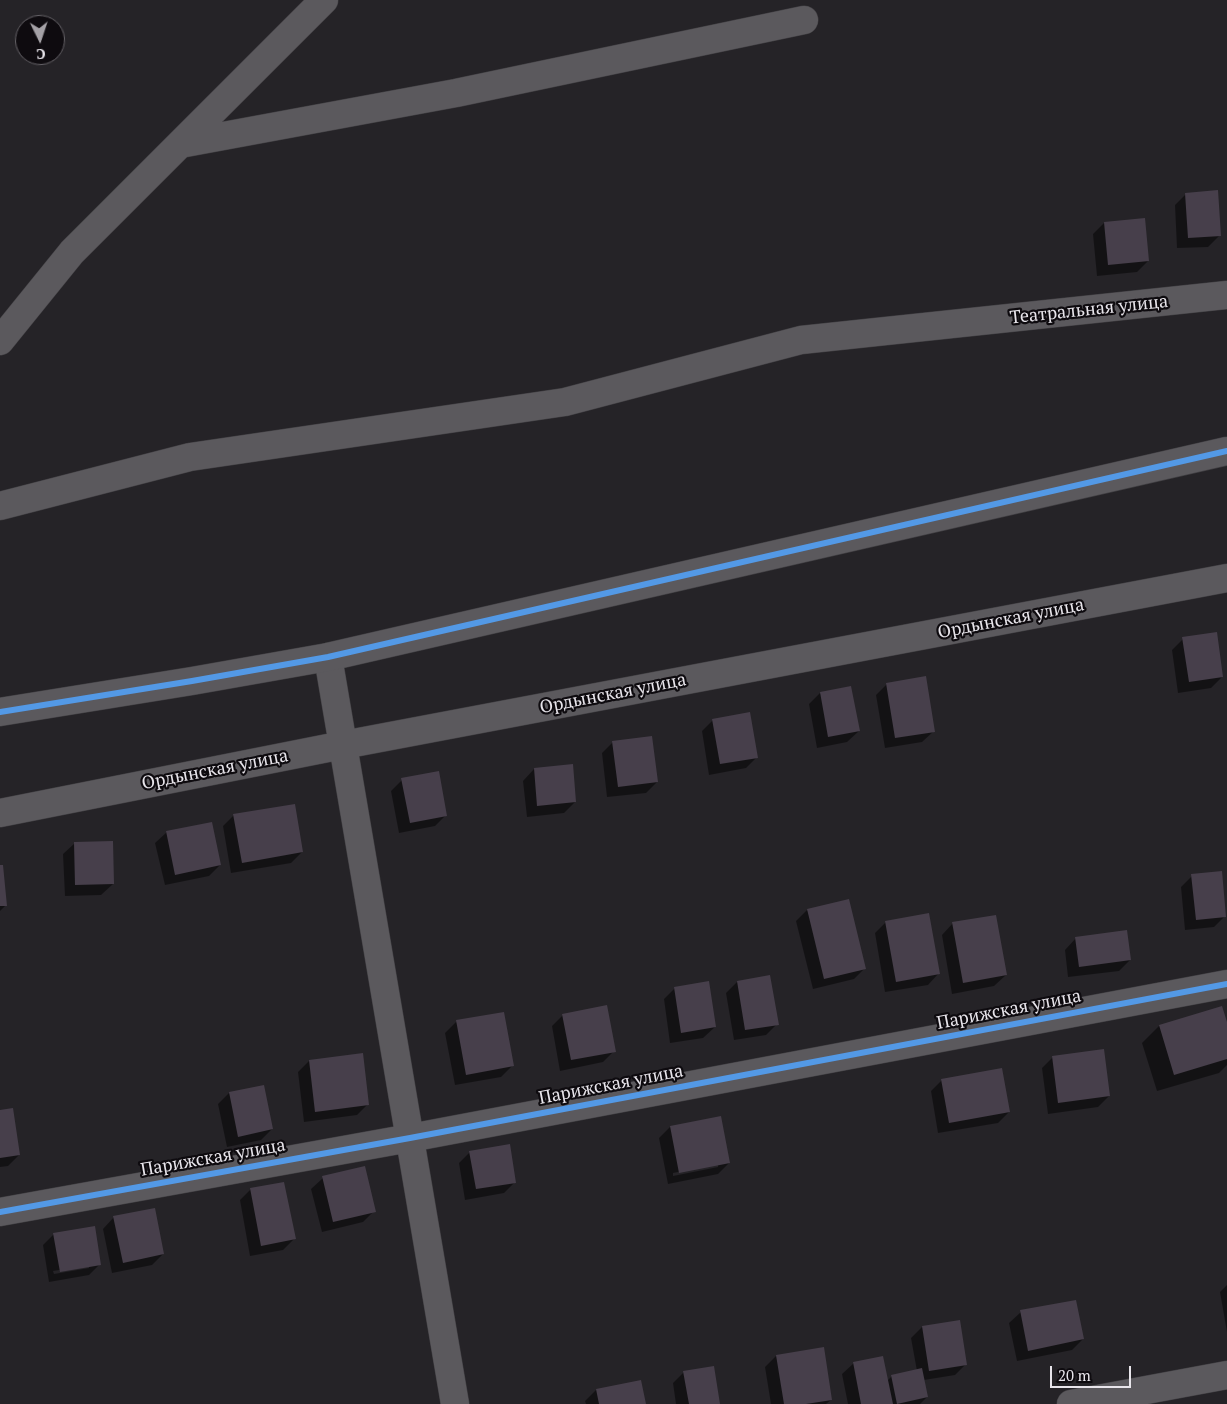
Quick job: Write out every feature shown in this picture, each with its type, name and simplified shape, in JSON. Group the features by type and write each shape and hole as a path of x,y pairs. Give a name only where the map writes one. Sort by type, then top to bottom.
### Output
{"street":[{"path":"0,341 72,252 324,0"},
{"path":"180,144 456,93 804,20"},
{"name":"Театральная улица","path":"0,506 190,457 565,402 801,340 1227,295"},
{"path":"0,712 328,657 1227,451"},
{"name":"Ордынская улица","path":"0,813 343,745 1227,578"},
{"path":"328,657 455,1404"},
{"name":"Парижская улица","path":"0,1212 410,1138 1227,984"},
{"path":"1071,1404 1227,1375"}],"building":[{"path":"1218,190 1221,236 1188,238 1185,193"},
{"path":"1145,218 1149,261 1108,265 1104,222"},
{"path":"1217,632 1223,677 1189,682 1182,637"},
{"path":"926,676 935,732 895,738 886,683"},
{"path":"851,686 860,731 828,737 820,692"},
{"path":"750,712 758,758 720,764 712,719"},
{"path":"652,736 658,782 618,787 612,741"},
{"path":"573,764 576,802 537,806 534,768"},
{"path":"439,771 447,816 410,823 401,778"},
{"path":"295,804 303,852 242,863 233,814"},
{"path":"212,822 221,865 175,875 166,831"},
{"path":"113,841 114,884 75,885 74,842"},
{"path":"0,865 3,865 7,906 0,906"},
{"path":"1222,871 1226,917 1196,920 1191,874"},
{"path":"849,899 866,969 824,979 807,909"},
{"path":"929,913 940,974 896,982 885,921"},
{"path":"996,915 1007,975 963,983 952,922"},
{"path":"1127,930 1131,960 1079,967 1075,937"},
{"path":"770,975 779,1025 745,1030 737,981"},
{"path":"709,981 716,1027 681,1033 674,987"},
{"path":"607,1005 616,1052 571,1060 562,1014"},
{"path":"1222,1006 1227,1022 1227,1059 1174,1075 1159,1025"},
{"path":"504,1012 514,1066 466,1075 456,1020"},
{"path":"1104,1049 1110,1096 1058,1103 1052,1056"},
{"path":"363,1053 369,1105 315,1112 309,1060"},
{"path":"1002,1068 1010,1112 949,1123 941,1079"},
{"path":"264,1085 273,1129 238,1137 229,1092"},
{"path":"13,1108 20,1155 0,1158 0,1110"},
{"path":"721,1116 730,1163 679,1173 670,1126"},
{"path":"510,1144 516,1183 476,1189 469,1151"},
{"path":"365,1166 376,1212 333,1222 322,1176"},
{"path":"284,1182 296,1239 261,1246 250,1188"},
{"path":"155,1208 164,1254 123,1263 113,1216"},
{"path":"95,1226 101,1265 60,1272 53,1233"},
{"path":"1076,1300 1084,1339 1028,1351 1020,1310"},
{"path":"960,1320 967,1365 929,1371 922,1326"},
{"path":"824,1347 832,1400 806,1404 784,1404 776,1355"},
{"path":"883,1356 893,1404 861,1404 853,1362"},
{"path":"714,1366 720,1404 689,1404 683,1371"},
{"path":"922,1368 928,1397 897,1404 891,1375"},
{"path":"641,1380 646,1404 599,1404 596,1389"}],"cycle path":[{"path":"0,712 328,657 1227,451"},
{"path":"0,1212 410,1138 1227,984"}]}
